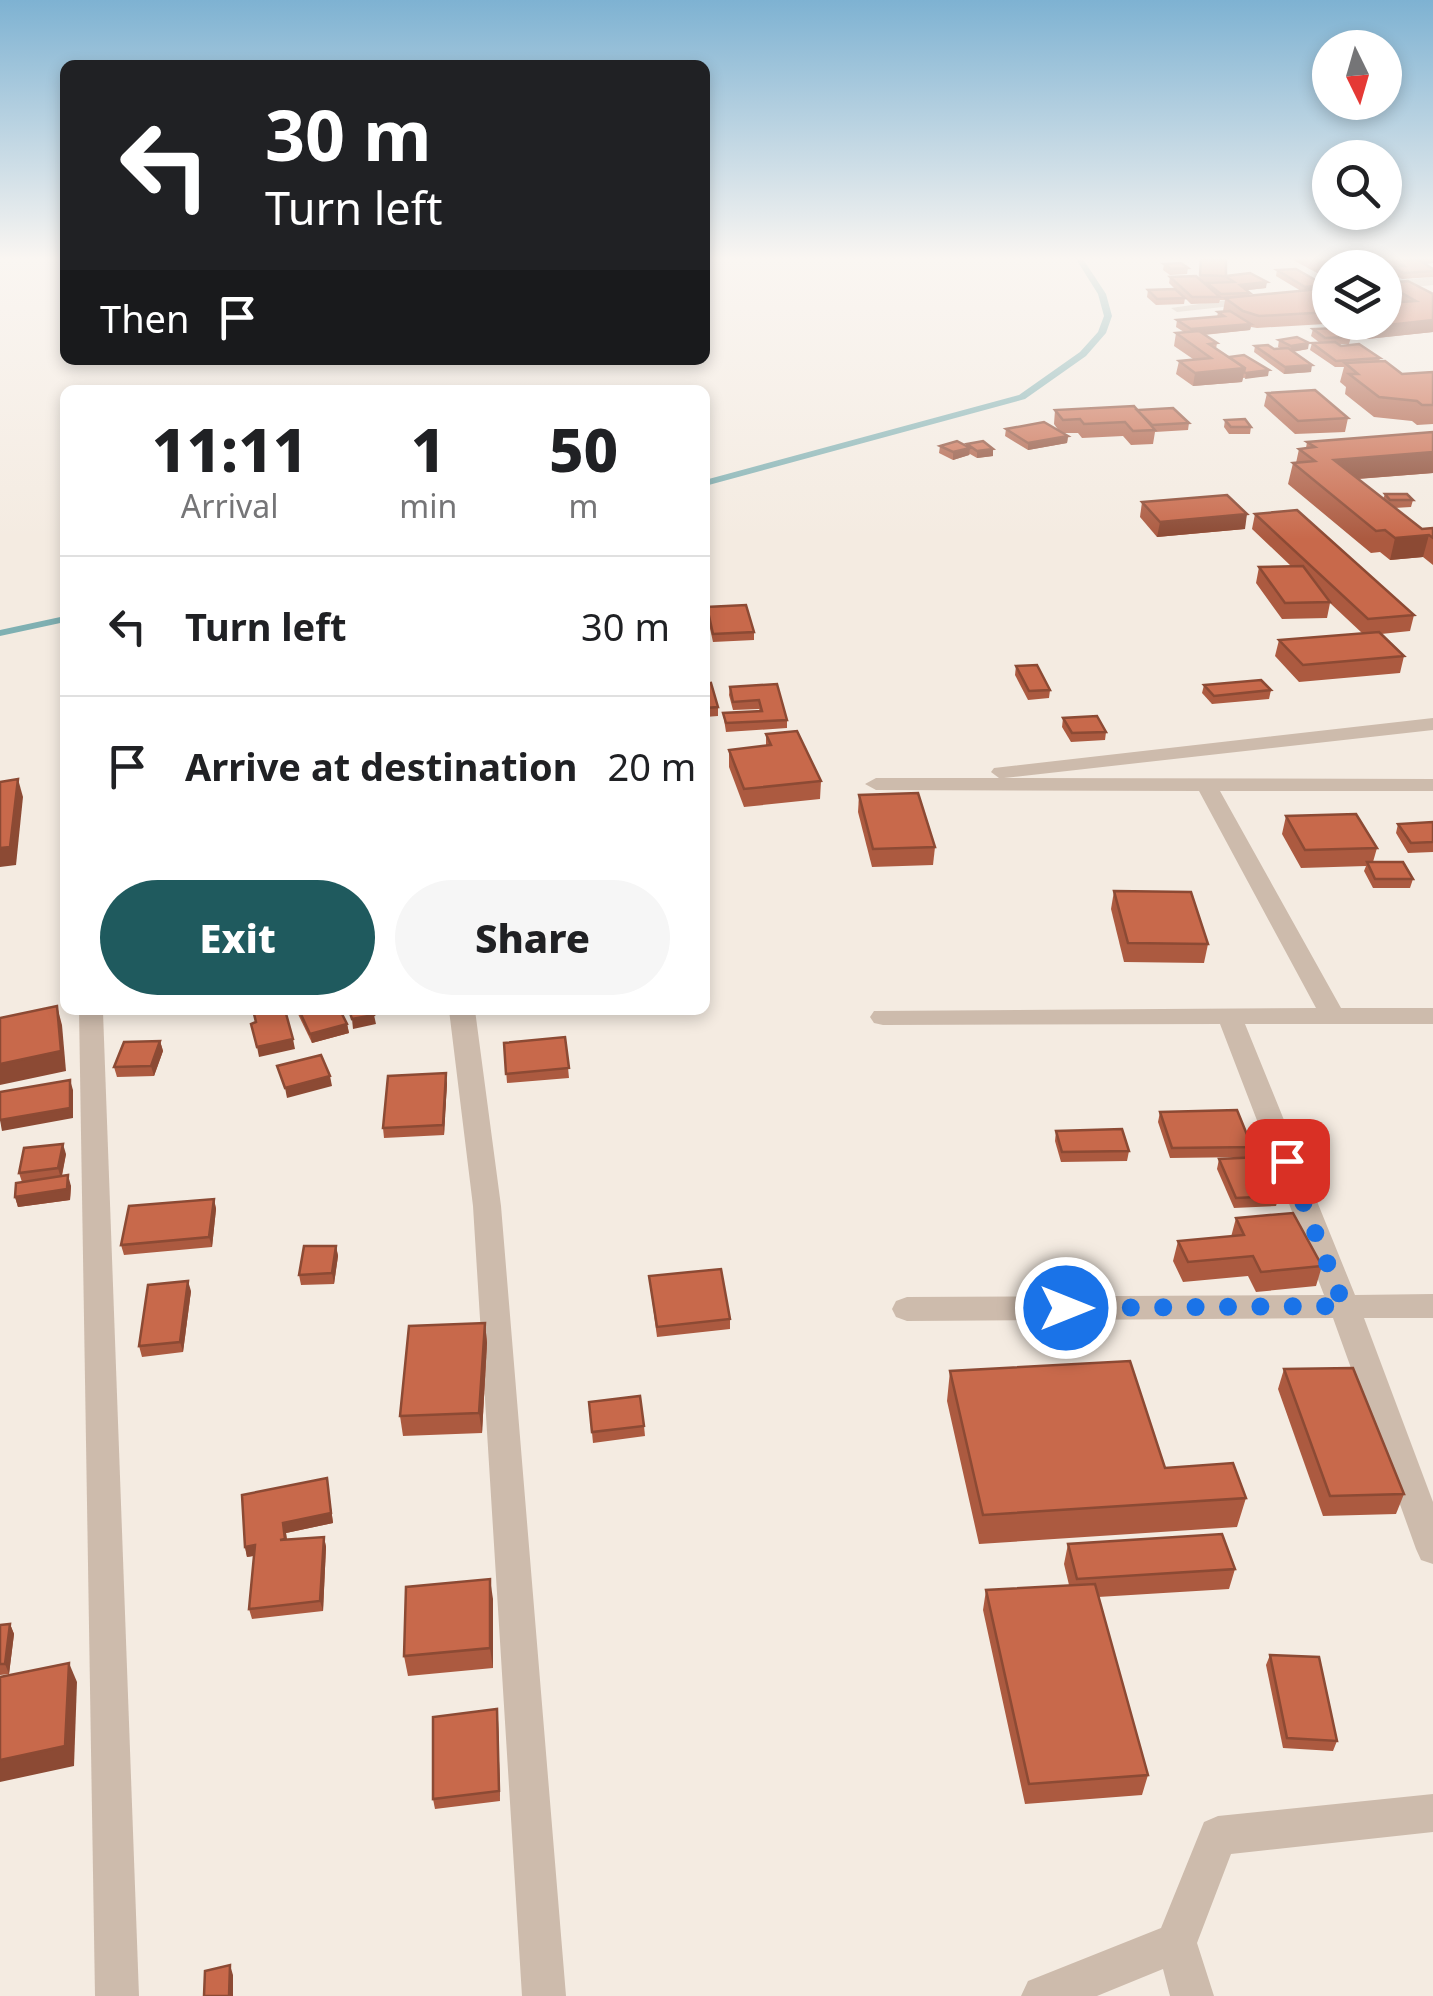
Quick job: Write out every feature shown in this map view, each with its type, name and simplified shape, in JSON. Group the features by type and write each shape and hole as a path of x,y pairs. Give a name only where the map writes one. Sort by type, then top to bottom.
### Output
{"street":[{"path":"876,784 938,781 1429,725"},
{"path":"938,781 1207,786 1433,784"},
{"path":"1207,786 1333,1016"},
{"path":"90,1015 117,1996"},
{"path":"463,1015 488,1206 544,1996"},
{"path":"1230,1016 1344,1306 1433,1550"},
{"path":"883,1017 1433,1016"},
{"path":"907,1309 1433,1306"},
{"path":"1192,1996 1176,1944 1218,1836 1433,1814"},
{"path":"1043,1996 1176,1944"}],"building":[{"path":"1203,352 1221,352 1245,368 1195,373 1179,361 1211,358"},
{"path":"1264,352 1294,352 1312,365 1285,367"},
{"path":"1324,352 1371,352 1380,358 1336,361"},
{"path":"1244,355 1269,370 1246,373 1229,357"},
{"path":"1385,361 1402,374 1433,372 1433,405 1379,397 1349,374 1358,374 1345,363"},
{"path":"1315,390 1348,418 1298,421 1267,393"},
{"path":"1134,406 1155,430 1133,431 1125,422 1084,424 1080,419 1063,420 1055,410"},
{"path":"1173,408 1189,423 1152,425 1137,410"},
{"path":"1245,419 1251,427 1231,427 1225,420"},
{"path":"1044,422 1068,436 1028,443 1006,429"},
{"path":"1433,432 1433,452 1334,460 1422,529 1433,528 1433,538 1395,538 1385,530 1376,531 1293,463 1315,461 1299,449 1315,447 1307,442"},
{"path":"957,441 970,448 953,452 940,446"},
{"path":"983,441 993,449 977,451 967,444"},
{"path":"1385,494 1407,494 1413,500 1390,500"},
{"path":"1227,495 1247,514 1160,522 1142,502"},
{"path":"1297,510 1414,615 1368,619 1255,514"},
{"path":"1303,566 1330,602 1285,603 1259,567"},
{"path":"746,605 754,632 713,634 710,607"},
{"path":"1379,632 1404,656 1303,665 1279,640"},
{"path":"1037,665 1050,690 1029,691 1016,666"},
{"path":"1261,680 1271,690 1214,696 1204,685"},
{"path":"711,683 718,707 710,708"},
{"path":"777,684 787,720 726,723 723,713 762,711 759,700 733,702 730,687"},
{"path":"1097,716 1106,732 1072,733 1063,718"},
{"path":"797,731 821,781 744,789 729,750 771,745 766,734"},
{"path":"18,779 10,847 0,848 0,782"},
{"path":"918,793 935,847 873,849 859,795"},
{"path":"1356,814 1377,848 1305,850 1286,816"},
{"path":"1433,822 1433,842 1411,843 1398,824"},
{"path":"1367,862 1403,862 1413,879 1375,879"},
{"path":"1114,891 1191,892 1208,944 1128,943"},
{"path":"57,1006 61,1051 0,1064 0,1018"},
{"path":"254,1015 286,1015 293,1039 257,1047 251,1024 256,1022"},
{"path":"301,1015 342,1015 347,1024 310,1034"},
{"path":"565,1037 569,1068 506,1074 504,1043"},
{"path":"160,1041 151,1066 114,1067 124,1042"},
{"path":"321,1055 330,1076 285,1088 277,1066"},
{"path":"446,1073 443,1125 383,1128 388,1076"},
{"path":"70,1080 70,1108 0,1120 0,1092"},
{"path":"1237,1110 1252,1147 1172,1148 1160,1112"},
{"path":"1122,1129 1129,1151 1062,1152 1056,1131"},
{"path":"63,1144 58,1168 19,1173 24,1148"},
{"path":"1260,1157 1279,1196 1236,1198 1219,1159"},
{"path":"68,1175 67,1189 15,1197 16,1183"},
{"path":"214,1199 209,1237 121,1245 129,1206"},
{"path":"1293,1213 1322,1266 1261,1272 1253,1256 1188,1262 1178,1241 1244,1235 1236,1218"},
{"path":"304,1246 336,1246 332,1273 299,1275"},
{"path":"721,1269 730,1319 657,1327 649,1276"},
{"path":"188,1281 180,1342 139,1346 148,1285"},
{"path":"485,1323 479,1413 400,1416 409,1326"},
{"path":"1130,1361 1165,1468 1233,1463 1246,1498 983,1515 950,1371"},
{"path":"1353,1368 1404,1494 1330,1496 1284,1369"},
{"path":"640,1396 644,1426 592,1432 589,1402"},
{"path":"327,1478 331,1513 283,1523 285,1539 280,1540 324,1537 320,1601 249,1609 255,1545 245,1547 242,1495"},
{"path":"1222,1534 1235,1569 1077,1579 1068,1544"},
{"path":"490,1579 490,1648 404,1656 406,1587"},
{"path":"1095,1584 1148,1775 1029,1784 986,1590"},
{"path":"10,1624 5,1664 0,1664 0,1625"},
{"path":"1270,1655 1319,1657 1337,1741 1287,1738"},
{"path":"69,1663 65,1746 0,1760 0,1677"},
{"path":"497,1709 499,1791 433,1799 433,1717"},
{"path":"230,1965 229,1996 204,1996 205,1971"}],"waterway":[{"path":"710,482 1022,397 1085,352"},
{"path":"0,633 60,620"}],"route":[{"path":"1066,1308 1344,1306 1287,1161"}]}
